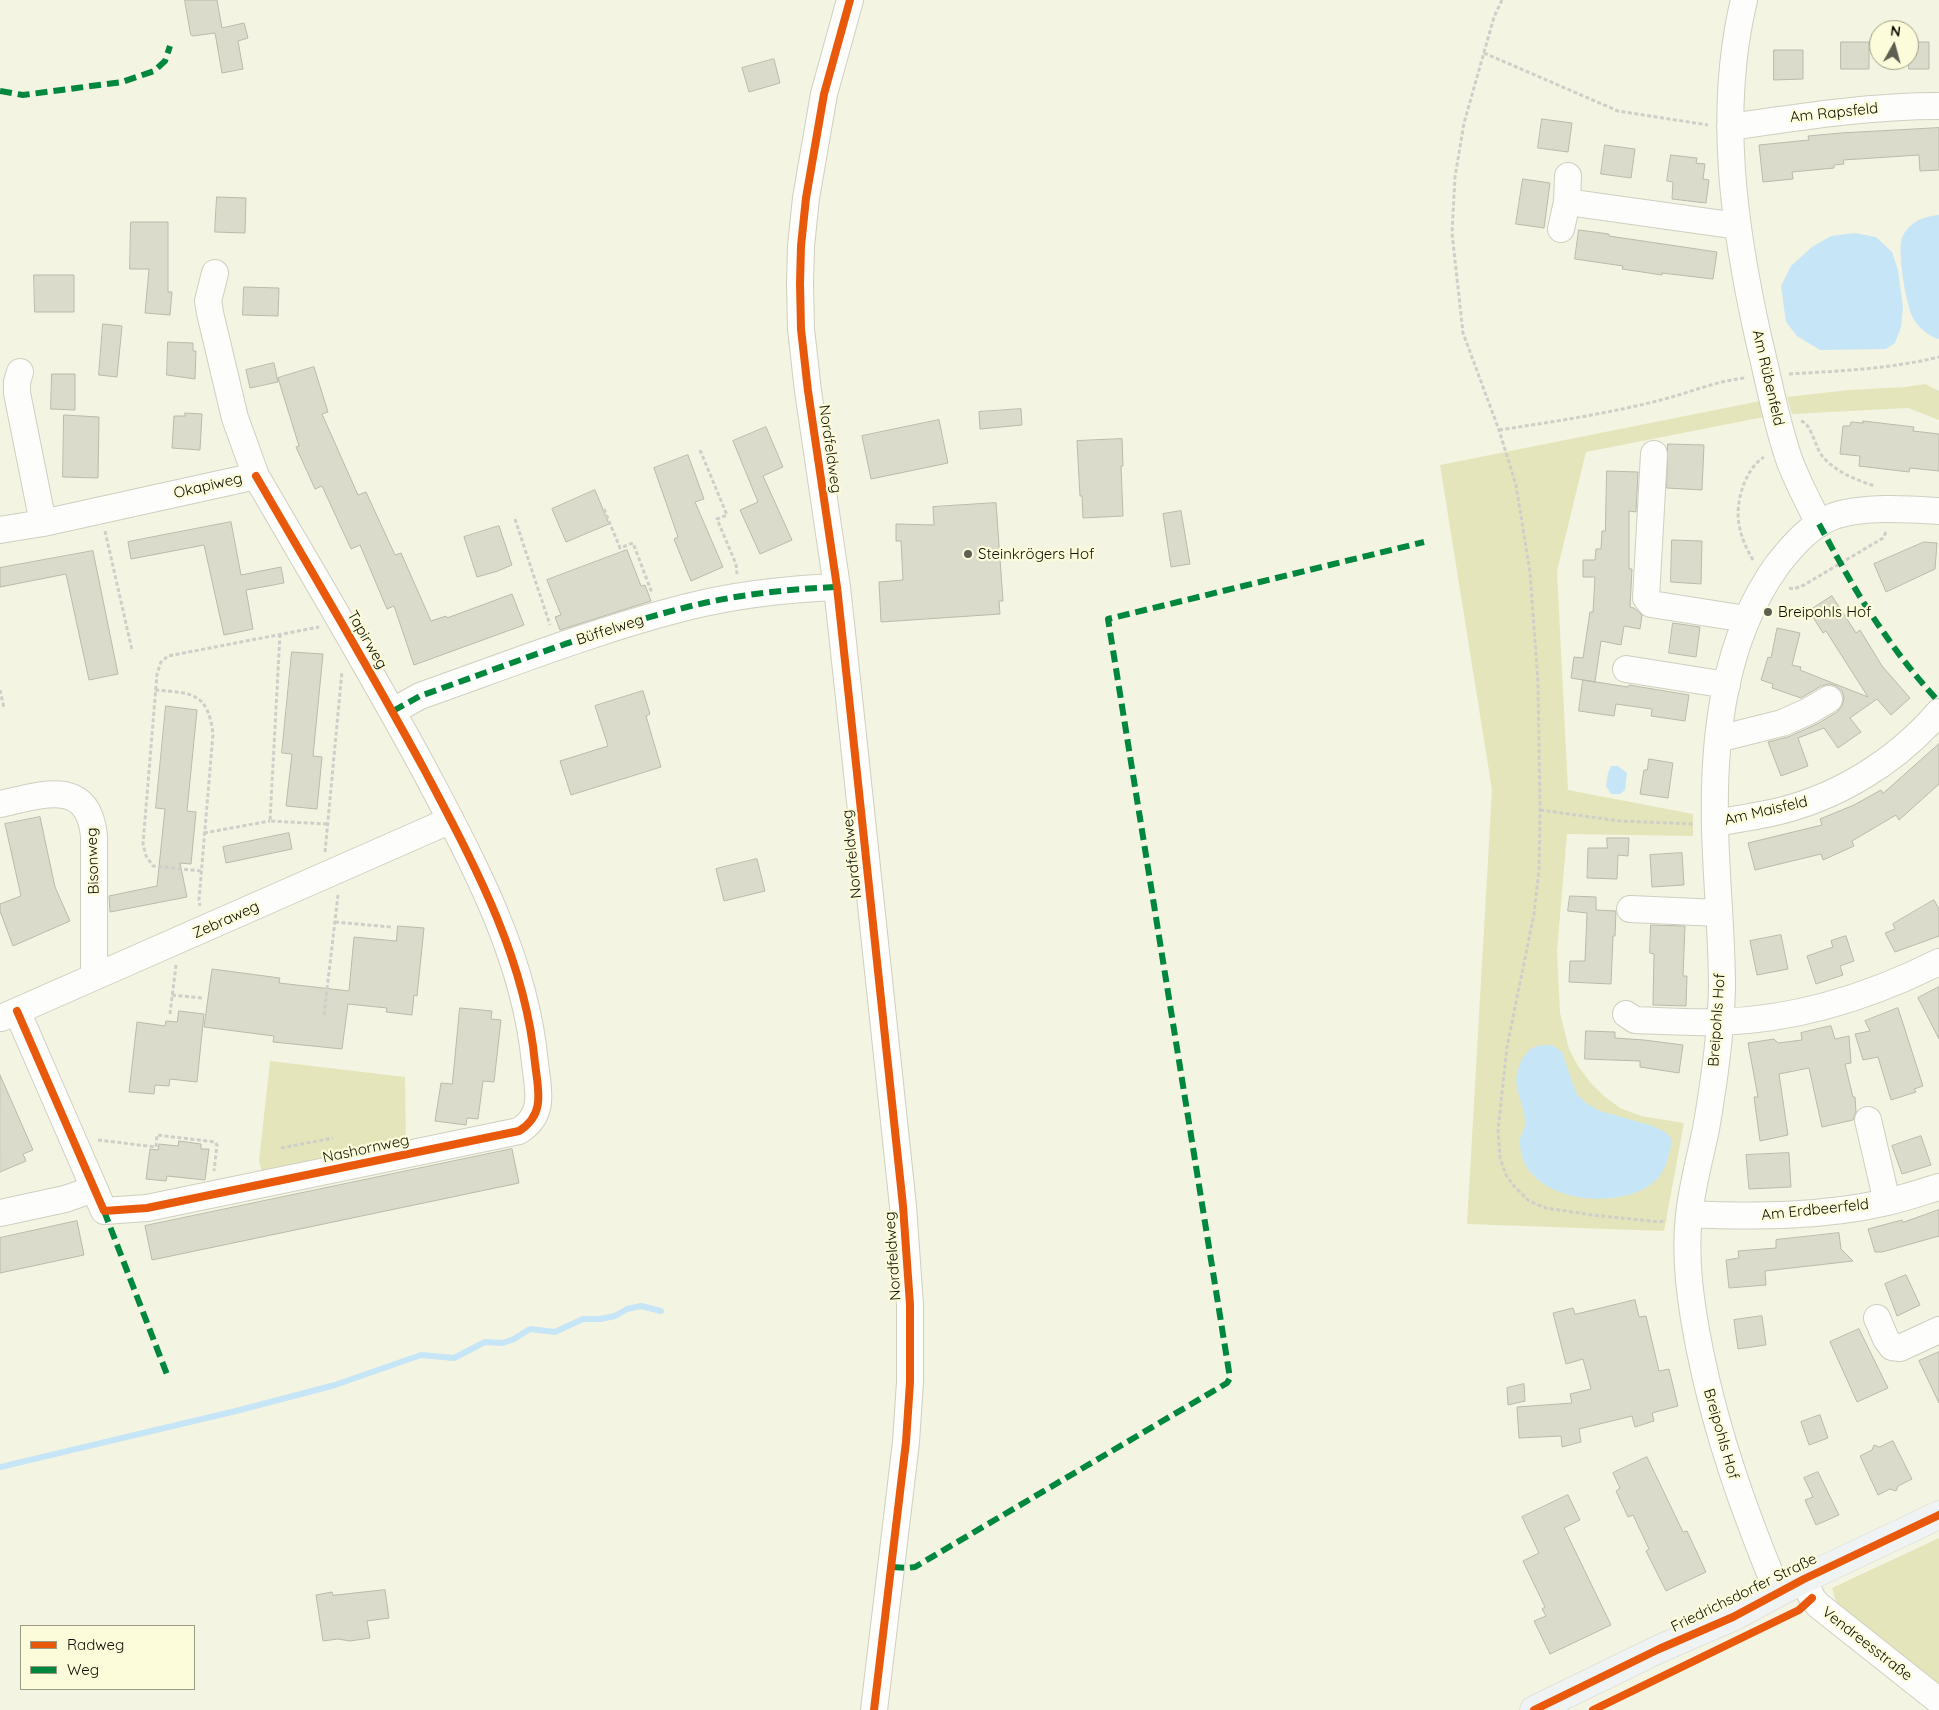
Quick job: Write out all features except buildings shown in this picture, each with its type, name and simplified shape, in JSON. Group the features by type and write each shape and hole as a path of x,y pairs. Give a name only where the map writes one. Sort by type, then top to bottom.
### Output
{"main road":[{"name":"Friedrichsdorfer Straße","path":"1534,1710 1659,1649 1733,1617 1804,1579 1939,1515"}],"street":[{"name":"Nordfeldweg","path":"850,0 824,94 806,198 801,246 800,282 801,329 837,587 892,1098 910,1305 910,1382 906,1442 874,1710"},
{"name":"Am Rübenfeld","path":"1744,0 1732,71 1730,127 1738,226 1747,284 1767,375 1790,462 1819,524"},
{"name":"Am Rapsfeld","path":"1730,127 1847,110 1939,106"},
{"path":"1561,229 1568,176"},
{"path":"1566,202 1738,226"},
{"name":"Okapiweg","path":"0,530 43,523 256,476 235,418 210,313 208,301 215,273"},
{"path":"20,372 17,382 17,393 43,523"},
{"path":"1654,454 1646,598 1651,604 1746,619"},
{"name":"Tapirweg","path":"256,476 393,711 451,820"},
{"name":"Breipohls Hof","path":"1778,1593 1750,1526 1723,1448 1708,1391 1690,1296 1687,1257 1689,1214 1708,1114 1720,1022 1722,988 1714,823 1718,739 1727,685 1746,619 1756,599 1795,543 1819,524 1834,516 1869,510 1939,511"},
{"name":"Büffelweg","path":"393,711 420,696 557,647 661,614 740,596 837,587"},
{"path":"1626,669 1727,685"},
{"path":"1718,739 1782,723 1809,711 1829,699"},
{"name":"Am Maisfeld","path":"1714,823 1772,813 1810,802 1846,786 1878,767 1909,743 1939,712"},
{"name":"Bisonweg","path":"0,804 58,793 68,795 80,801 87,809 93,823 94,836 94,978"},
{"name":"Zebraweg","path":"8,1015 451,820"},
{"name":"Nashornweg","path":"8,1015 76,1148 104,1211 147,1208 519,1131 530,1124 535,1117 538,1097 533,1045 521,988 489,896 451,820"},
{"path":"1630,909 1719,913"},
{"path":"1626,1014 1635,1020 1720,1022 1766,1018 1810,1010 1894,984 1939,962"},
{"path":"1868,1120 1887,1202"},
{"name":"Am Erdbeerfeld","path":"1689,1214 1732,1217 1844,1210 1887,1202 1939,1188"},
{"path":"0,1213 65,1199 94,1189"},
{"path":"1877,1318 1886,1339 1892,1347 1900,1348 1939,1330"},
{"name":"Vendreesstraße","path":"1804,1579 1812,1598 1818,1605 1939,1701"}],"path":[{"path":"1502,0 1494,17 1464,123 1455,177 1452,233 1464,333 1499,430 1516,485 1530,572 1538,682 1539,869 1534,914 1507,1047 1498,1130 1500,1158 1506,1175 1529,1200 1546,1208 1660,1222 1689,1214"},
{"path":"1484,53 1618,111 1690,123 1730,127"},
{"path":"1499,430 1590,416 1658,401 1740,378 1875,369 1912,364 1939,357"},
{"path":"700,450 726,515 717,519 736,564 740,596"},
{"path":"604,508 620,548 633,543 661,614"},
{"path":"100,510 132,650"},
{"path":"515,519 557,647"},
{"path":"201,870 153,866 146,856 143,844 155,690 161,662 168,656 327,625 339,618"},
{"path":"270,821 280,634"},
{"path":"324,1014 338,892 324,860 344,650 354,644"},
{"path":"0,690 4,708"},
{"path":"155,690 188,692 199,699 211,716 214,734 198,900 208,928"},
{"path":"1540,810 1654,823 1714,823"},
{"path":"204,833 270,821 327,824"},
{"path":"335,922 391,927"},
{"path":"170,1014 180,940"},
{"path":"172,995 202,998"},
{"path":"76,1148 99,1140 156,1147 157,1134 215,1142 217,1145 213,1181 216,1194"},
{"path":"282,1148 333,1138"}],"green space":[{"path":"1925,384 1939,391 1939,420 1908,408 1792,414 1787,397 1849,390"},
{"path":"1765,400 1769,416 1586,452 1557,571 1568,790 1693,814 1693,836 1567,834 1557,951 1560,1013 1569,1049 1578,1066 1604,1096 1620,1108 1641,1116 1684,1123 1664,1231 1467,1224 1492,790 1440,465"},
{"path":"270,1061 405,1077 406,1144 262,1173 259,1161"},
{"path":"1939,1538 1939,1684 1838,1608 1832,1588"}],"water":[{"path":"1939,215 1939,339 1924,331 1913,318 1910,311 1901,266 1901,245 1902,238 1912,224 1927,217"},
{"path":"1855,233 1876,237 1892,252 1898,270 1903,307 1901,327 1895,343 1886,349 1820,350 1797,336 1786,322 1781,286 1791,266 1812,247 1831,236"},
{"path":"1611,766 1618,766 1627,773 1625,790 1620,794 1611,794 1606,786"},
{"path":"1542,1045 1552,1045 1562,1052 1576,1093 1586,1103 1600,1111 1653,1126 1667,1133 1672,1141 1668,1157 1664,1168 1654,1182 1626,1196 1592,1199 1558,1191 1543,1184 1529,1171 1520,1148 1520,1139 1525,1120 1516,1081 1518,1069 1523,1057 1532,1049"}],"waterway":[{"path":"0,1467 240,1410 335,1385 421,1355 454,1358 485,1342 503,1343 514,1339 530,1329 555,1332 583,1319 600,1319 615,1316 627,1309 641,1306 661,1311"}],"marked path":[{"path":"0,91 23,95 122,82 154,71 165,61 170,46"},
{"path":"1819,524 1875,620 1917,677 1939,702"},
{"path":"892,1567 915,1567 1227,1383 1230,1378 1108,619 1424,542"},
{"path":"393,711 420,696 552,649 653,616 742,596 799,589 837,587"},
{"path":"104,1211 168,1377"}],"cycle path":[{"path":"850,0 824,94 806,198 801,246 800,283 801,329 808,391 837,587 849,698 903,1206 910,1305 910,1382 906,1442 874,1710"},
{"path":"17,1011 104,1211 147,1208 519,1131 528,1124 537,1109 538,1092 529,1024 509,949 495,912 479,876 405,734 256,476"},
{"path":"1534,1710 1659,1649 1733,1617 1804,1579 1939,1515"},
{"path":"1593,1710 1799,1610 1812,1598"}],"place":[{"name":"Steinkrögers Hof","path":"968,554"},
{"name":"Breipohls Hof","path":"1768,612"}]}
